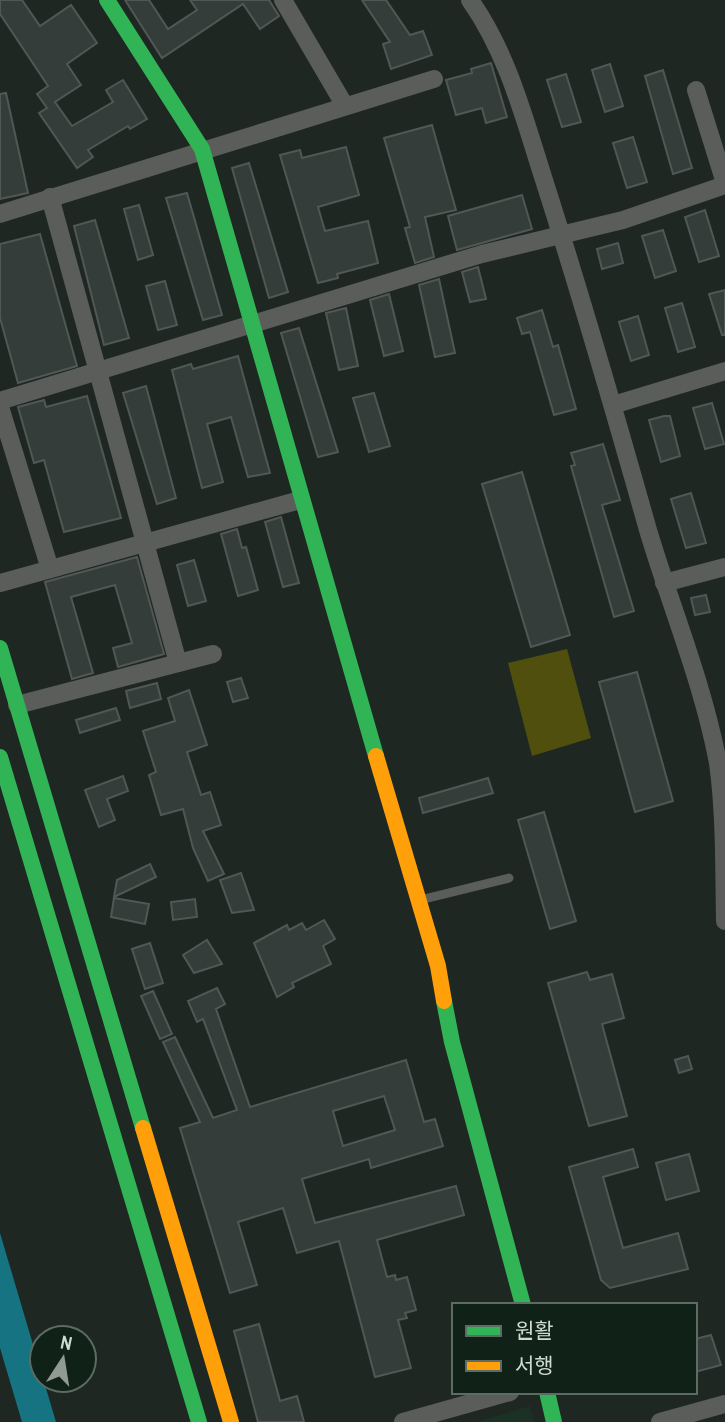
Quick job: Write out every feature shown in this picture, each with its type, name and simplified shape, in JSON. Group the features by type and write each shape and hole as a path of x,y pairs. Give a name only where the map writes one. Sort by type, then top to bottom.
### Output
{"street":[{"path":"107,0 202,149 300,500 438,966 452,1042 522,1303"},
{"path":"283,0 345,106"},
{"path":"471,0 501,51 561,235 664,583 709,722 719,765 724,812 725,921"},
{"path":"0,214 434,79"},
{"path":"0,401 470,258 623,220 725,184 696,90"},
{"path":"50,197 147,542 178,663"},
{"path":"613,405 725,371"},
{"path":"0,407 50,569"},
{"path":"0,583 300,500"},
{"path":"664,583 725,567"},
{"path":"0,648 231,1422"},
{"path":"17,705 213,653"},
{"path":"0,757 199,1422"},
{"path":"403,1422 503,1394"},
{"path":"547,1394 554,1422"},
{"path":"660,1422 725,1404"}],"lane":[{"path":"418,900 509,878"}],"shaded area":[{"path":"567,649 591,738 532,756 508,663"},
{"path":"530,1406 534,1422 476,1422"}],"water":[{"path":"0,1233 28,1328 28,1394 48,1394 56,1422 22,1422 0,1348"}],"building":[{"path":"0,0 22,0 40,26 71,5 97,43 67,64 81,85 55,102 72,126 113,102 106,90 123,80 147,119 130,129 128,126 88,150 93,157 77,168 39,113 47,108 37,94 48,86 0,14"},
{"path":"125,0 149,0 168,29 197,10 190,0 269,0 279,16 260,29 243,4 162,58"},
{"path":"362,0 386,0 410,35 423,31 432,55 391,69 383,44 390,42"},
{"path":"491,63 507,117 486,123 482,108 456,115 446,80 472,73 471,69"},
{"path":"610,64 623,106 605,112 592,70"},
{"path":"663,70 692,168 673,174 645,76"},
{"path":"566,74 581,122 562,127 547,80"},
{"path":"6,93 28,193 0,199 0,94"},
{"path":"432,125 456,210 425,217 434,257 415,263 405,228 410,227 384,138"},
{"path":"633,137 647,182 627,188 613,143"},
{"path":"346,147 359,195 318,207 325,231 368,221 378,263 337,274 338,278 318,283 280,155 300,150 302,158"},
{"path":"249,163 288,292 269,298 232,168"},
{"path":"187,193 222,315 203,320 166,198"},
{"path":"522,195 532,229 457,250 448,216"},
{"path":"139,205 153,255 138,260 124,209"},
{"path":"705,210 719,256 699,262 685,217"},
{"path":"95,220 129,338 104,345 74,226"},
{"path":"663,230 676,271 655,278 642,236"},
{"path":"40,234 77,366 18,383 0,318 0,244"},
{"path":"618,243 623,263 602,269 597,249"},
{"path":"478,267 486,299 470,302 462,272"},
{"path":"439,279 455,353 435,357 419,285"},
{"path":"165,281 177,325 158,330 146,286"},
{"path":"725,290 725,335 722,335 709,294"},
{"path":"389,294 403,351 384,356 370,300"},
{"path":"682,303 695,347 678,352 665,308"},
{"path":"346,308 358,366 339,370 326,313"},
{"path":"542,310 553,347 558,345 576,409 554,415 530,332 522,334 517,318"},
{"path":"638,316 649,355 631,361 619,322"},
{"path":"299,328 338,452 318,457 281,333"},
{"path":"238,356 270,473 248,477 231,417 207,424 223,482 202,488 172,370 191,364 193,369"},
{"path":"146,386 176,498 157,504 123,393"},
{"path":"374,393 390,446 369,452 353,398"},
{"path":"87,396 121,518 64,532 44,460 34,463 18,407 44,400 46,407"},
{"path":"712,403 724,444 705,449 693,408"},
{"path":"670,416 680,456 661,462 649,420"},
{"path":"603,444 620,500 602,505 634,611 614,617 571,466 575,465 571,453"},
{"path":"522,472 570,635 531,647 482,484"},
{"path":"691,493 706,543 686,548 671,499"},
{"path":"281,517 299,583 283,587 265,522"},
{"path":"237,529 242,548 246,547 258,590 238,596 221,534"},
{"path":"137,557 164,654 118,667 113,648 132,643 115,585 71,597 93,673 72,679 45,582"},
{"path":"194,560 206,601 188,606 177,565"},
{"path":"706,595 710,612 695,615 691,598"},
{"path":"637,672 673,801 635,812 599,682"},
{"path":"241,678 248,698 233,702 227,682"},
{"path":"157,683 161,699 130,708 126,691"},
{"path":"189,690 207,745 187,752 201,795 210,792 221,825 203,831 224,874 208,881 193,848 183,809 161,815 149,775 156,772 143,731 175,721 168,698"},
{"path":"116,708 120,720 80,733 76,720"},
{"path":"123,776 128,791 107,799 115,820 99,827 85,790"},
{"path":"488,778 493,793 423,813 419,798"},
{"path":"544,812 576,921 550,929 518,820"},
{"path":"150,864 156,877 114,897 117,880"},
{"path":"241,873 254,910 232,913 220,880"},
{"path":"114,898 149,904 145,924 111,917"},
{"path":"195,899 197,917 173,920 171,902"},
{"path":"324,920 335,939 323,946 331,964 292,983 294,987 277,997 254,943 287,925 289,930 302,923 306,930"},
{"path":"207,940 222,964 194,973 183,955"},
{"path":"150,943 163,983 145,989 132,949"},
{"path":"587,972 590,980 612,974 624,1018 602,1024 627,1116 589,1126 548,983"},
{"path":"217,988 225,1004 216,1009 250,1107 406,1060 424,1122 435,1119 443,1146 371,1168 369,1159 302,1179 315,1223 456,1186 464,1215 377,1240 387,1277 395,1275 396,1280 407,1277 416,1310 405,1313 407,1318 398,1320 411,1368 375,1377 339,1241 297,1253 283,1208 238,1222 257,1285 230,1293 180,1128 200,1122 163,1042 175,1037 213,1118 237,1110 203,1019 197,1022 188,1001","holes":["384,1096 395,1130 343,1146 333,1111"]},
{"path":"153,991 172,1034 160,1039 141,996"},
{"path":"688,1056 692,1069 679,1073 675,1060"},
{"path":"633,1149 638,1167 603,1177 623,1248 678,1233 688,1269 610,1288 601,1280 569,1167"},
{"path":"689,1154 699,1191 666,1200 656,1163"},
{"path":"259,1324 280,1401 297,1396 304,1422 258,1422 234,1331"},
{"path":"711,1335 721,1365 697,1371 697,1338"}],"traffic: fast":[{"path":"107,0 202,149 376,756"},
{"path":"0,648 143,1128"},
{"path":"0,757 199,1422"},
{"path":"444,1001 452,1042 522,1303"},
{"path":"547,1394 554,1422"}],"traffic: slow":[{"path":"376,756 438,966 444,1001"},
{"path":"143,1128 231,1422"}]}
